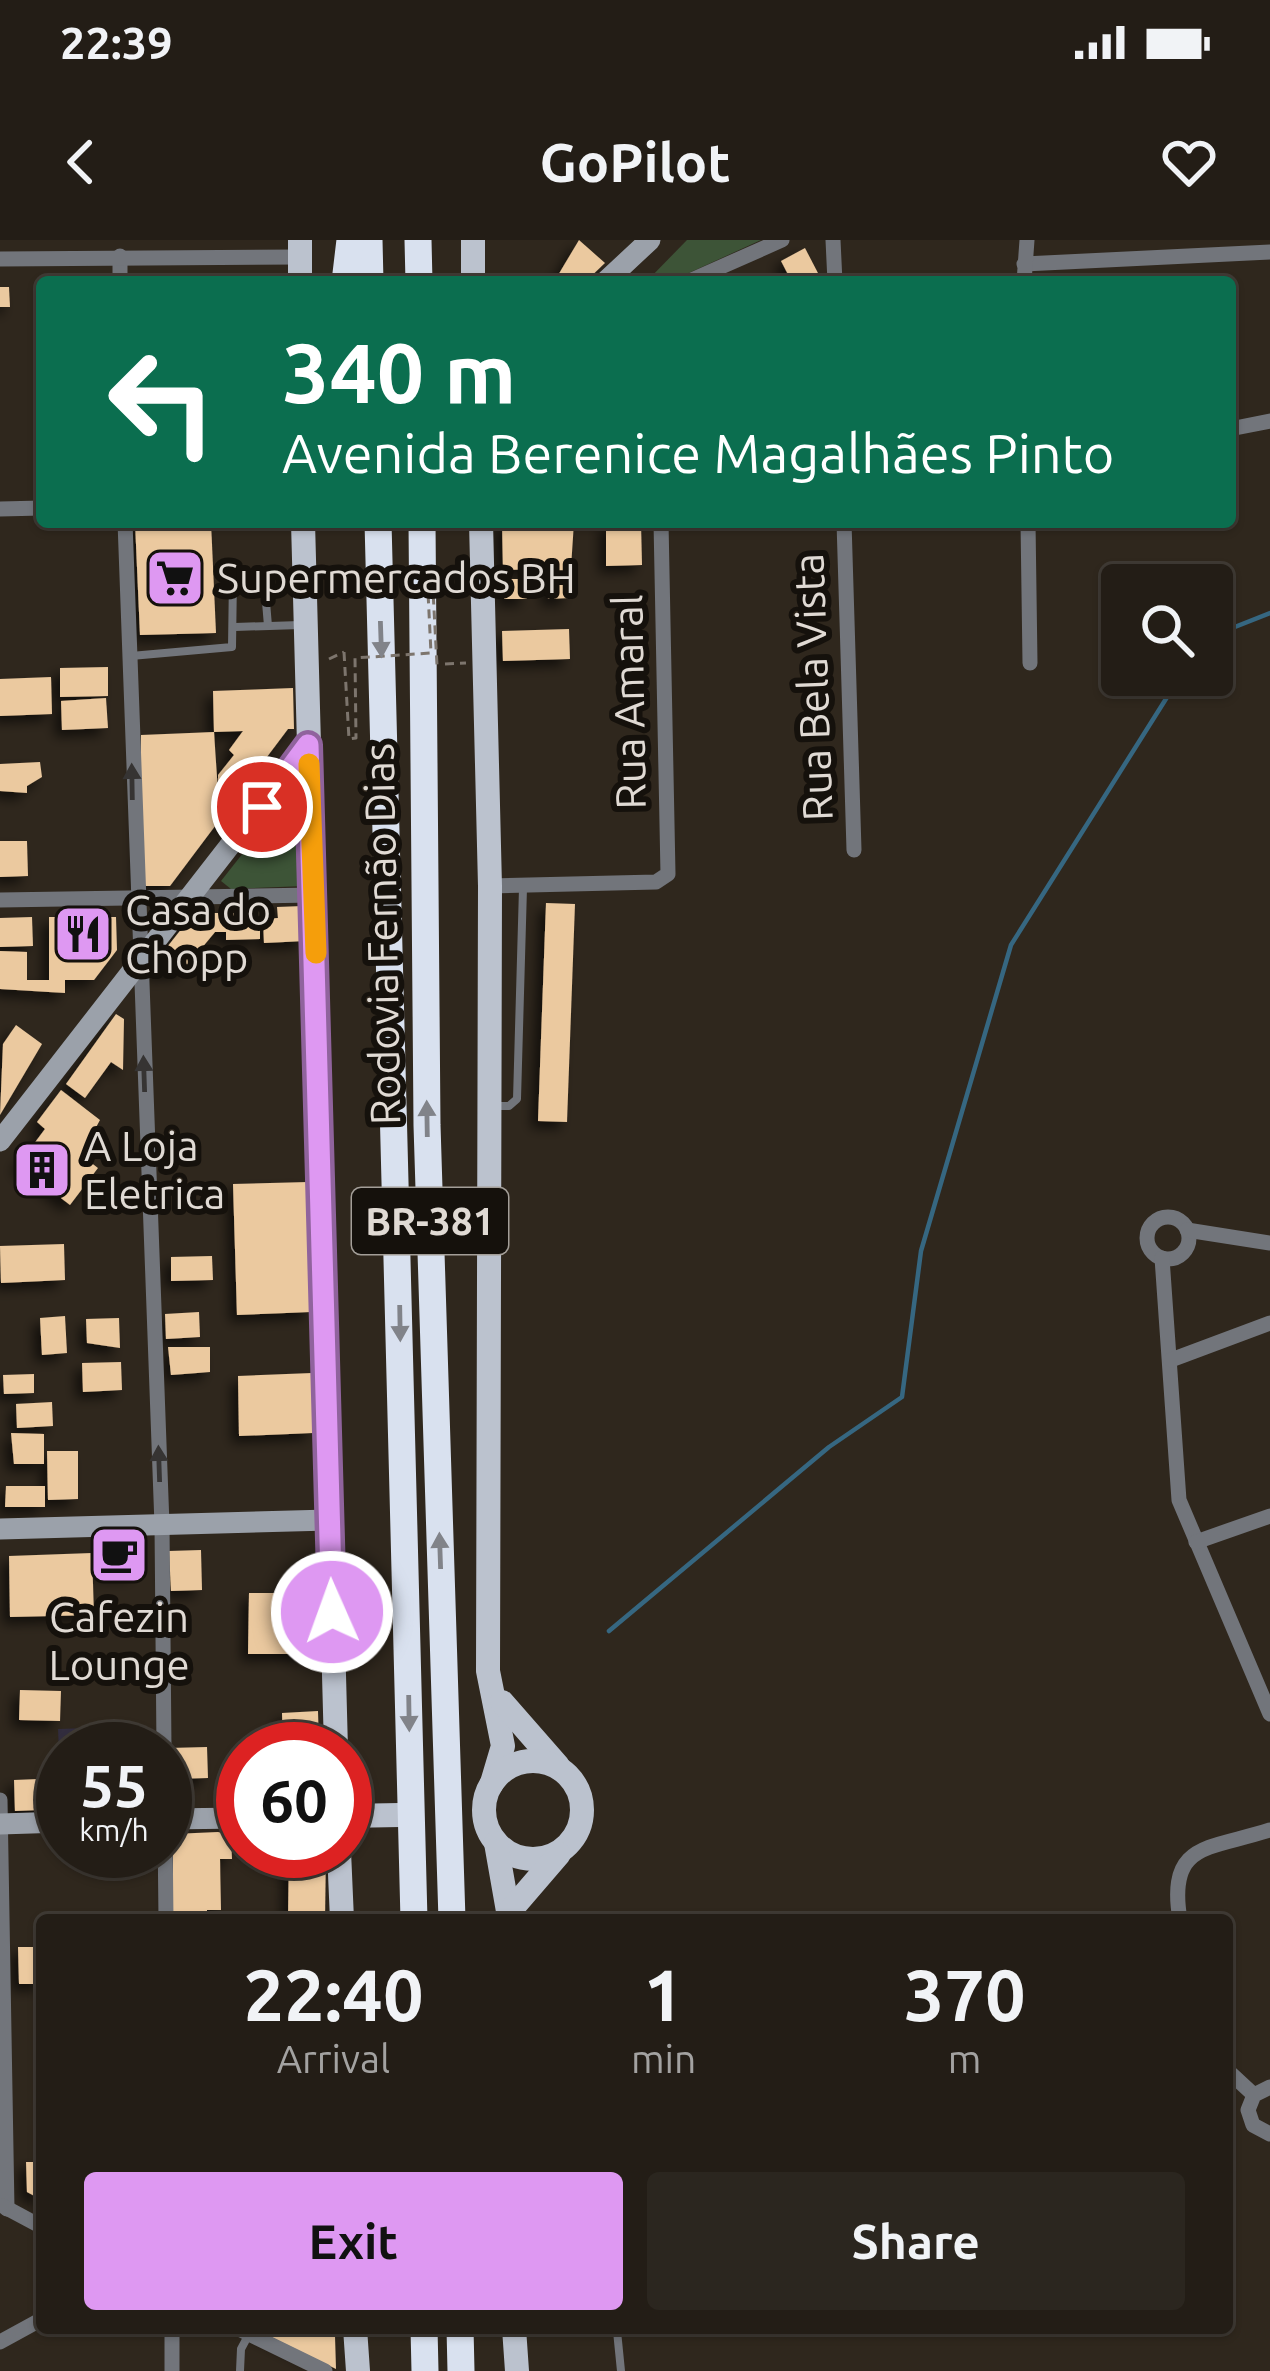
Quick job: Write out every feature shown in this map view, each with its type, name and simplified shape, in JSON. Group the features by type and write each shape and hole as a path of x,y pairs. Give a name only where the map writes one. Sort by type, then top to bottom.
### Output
{"highway":[{"path":"346,276 350,240"},
{"path":"369,240 370,276"},
{"path":"421,240 422,276"},
{"name":"Rodovia Fernão Dias","path":"377,528 406,1826 413,1914"},
{"name":"Rodovia Fernão Dias","path":"422,528 426,1101 452,1914"},
{"path":"405,1914 406,1826"},
{"path":"424,2334 424,2371"},
{"path":"460,2334 461,2371"}],"main road":[{"path":"473,240 473,276"},
{"path":"611,276 650,240"},
{"path":"303,528 335,1722"},
{"path":"481,528 490,886 488,1671 503,1746 484,1811 496,1843 509,1914"},
{"path":"0,1141 308,745"},
{"path":"0,1529 329,1520"},
{"path":"494,1690 521,1730 579,1791 583,1807 574,1838 511,1914"},
{"path":"492,1784 502,1772 529,1761 558,1767"},
{"path":"458,1813 484,1811"},
{"path":"372,1820 406,1826"},
{"path":"0,1824 36,1823"},
{"path":"496,1843 508,1852 536,1859 563,1849"},
{"path":"340,1878 342,1914"},
{"path":"355,2334 358,2371"},
{"path":"514,2334 517,2371"}],"street":[{"path":"701,276 782,240"},
{"path":"833,240 835,276"},
{"path":"1024,276 1027,240"},
{"path":"0,259 119,256 142,249 300,260"},
{"path":"1024,264 1270,252"},
{"path":"119,256 120,276"},
{"path":"1236,428 1270,421"},
{"path":"0,509 36,508"},
{"path":"125,528 135,898 162,1525 164,1722"},
{"name":"Rua Amaral","path":"523,885 665,879 661,528"},
{"name":"Rua Bela Vista","path":"844,528 854,850"},
{"path":"1028,528 1030,664"},
{"path":"490,886 523,885"},
{"path":"0,900 314,896"},
{"path":"1270,1243 1187,1230 1171,1217 1152,1225 1148,1244 1162,1258 1177,1489 1270,1713"},
{"path":"1162,1258 1185,1250 1187,1230"},
{"path":"1171,1360 1270,1323"},
{"path":"1196,1542 1270,1516"},
{"path":"0,1800 4,2207 36,2225"},
{"path":"1179,1914 1175,1877 1184,1862 1270,1830"},
{"path":"166,1878 166,1914"},
{"path":"1233,2076 1254,2096"},
{"path":"1270,2087 1254,2096 1249,2118 1270,2134"},
{"path":"0,2342 36,2322"},
{"path":"172,2334 172,2371"},
{"path":"249,2334 325,2371"}],"lane":[{"path":"129,656 224,652 235,643 233,577"},
{"path":"264,578 268,626"},
{"path":"235,627 306,625"},
{"path":"486,1105 509,1106 517,1100 523,885"},
{"path":"240,2371 242,2334"},
{"path":"621,2371 622,2334"}],"path":[{"path":"344,652 349,739 356,738 355,658 431,653 427,572 432,572 437,665 485,662"}],"green space":[{"path":"687,240 761,240 682,276 652,276"},
{"path":"295,787 304,790 304,886 231,889 221,881"}],"building":[{"path":"579,240 605,263 591,276 558,276"},
{"path":"805,248 819,275 789,276 781,261"},
{"path":"0,287 9,287 10,307 0,307"},
{"name":"Supermercados BH","path":"135,528 211,528 216,633 140,635"},
{"path":"502,528 574,528 569,598 548,599 547,569 503,570"},
{"path":"606,528 641,528 642,565 606,566"},
{"path":"504,579 527,579 527,599 504,599"},
{"path":"569,629 570,659 503,661 502,631"},
{"path":"108,667 108,696 60,697 60,668"},
{"path":"51,677 52,714 0,716 0,679"},
{"path":"293,688 294,729 288,729 170,886 146,886 140,880 141,735 214,732 213,691","holes":["243,731 229,750 234,755 218,775 218,792 214,732"]},
{"path":"106,698 108,728 62,730 61,701"},
{"path":"40,762 42,777 27,786 27,793 0,791 0,764"},
{"path":"0,841 27,841 28,876 0,877"},
{"path":"546,903 575,904 567,1122 538,1121"},
{"path":"303,906 305,941 264,943 263,919 278,918 277,907"},
{"path":"194,913 249,913 249,923 260,923 260,939 226,940 226,932 215,932 182,972 149,970"},
{"path":"32,917 33,946 0,947 0,918"},
{"path":"49,917 116,917 117,950 94,980 65,980 65,993 0,989 0,951 27,952 27,980 49,980"},
{"path":"116,1014 124,1019 123,1070 111,1062 85,1098 66,1084"},
{"path":"16,1025 42,1044 0,1115 3,1044"},
{"path":"61,1090 100,1120 81,1155 98,1168 70,1205 18,1165 45,1129 37,1122"},
{"path":"308,1182 311,1312 237,1315 233,1184"},
{"path":"64,1244 65,1280 1,1283 0,1246"},
{"path":"212,1256 213,1280 171,1281 171,1257"},
{"path":"199,1312 200,1337 166,1339 165,1314"},
{"path":"65,1316 67,1353 42,1355 40,1318"},
{"path":"119,1318 120,1348 87,1343 86,1319"},
{"path":"168,1347 210,1347 210,1372 171,1375"},
{"path":"121,1362 122,1390 83,1392 82,1363"},
{"path":"312,1373 313,1433 239,1436 238,1376"},
{"path":"34,1374 34,1393 4,1394 3,1375"},
{"path":"52,1402 53,1426 17,1428 16,1404"},
{"path":"11,1433 44,1434 44,1464 14,1464"},
{"path":"47,1451 78,1451 78,1499 48,1500"},
{"path":"6,1486 45,1486 45,1507 5,1507"},
{"path":"136,1547 137,1573 103,1574 103,1548"},
{"path":"201,1550 202,1590 171,1591 169,1551"},
{"path":"92,1553 94,1615 10,1617 9,1556"},
{"path":"249,1593 305,1593 307,1654 248,1654"},
{"path":"20,1690 61,1691 60,1721 19,1720"},
{"path":"318,1711 318,1722 282,1722 282,1713"},
{"path":"192,1747 207,1747 208,1778 192,1778"},
{"path":"36,1779 36,1810 15,1811 14,1780"},
{"path":"216,1832 221,1910 173,1914 173,1878 192,1878 192,1833"},
{"path":"289,1878 326,1878 325,1914 288,1914"},
{"path":"18,1947 36,1947 36,1984 19,1984"},
{"path":"26,2162 36,2162 36,2197 27,2192"},
{"path":"265,2334 335,2336 336,2369"}],"waterway":[{"path":"1233,628 1270,613"},
{"path":"609,1631 829,1447 902,1397 921,1251 1011,945 1168,696"}],"slow traffic":[{"path":"309,764 316,953"}],"place":[{"name":"Supermercados BH","path":"175,578"},
{"name":"Casa do Chopp","path":"83,934"},
{"name":"A Loja Eletrica","path":"42,1170"},
{"name":"Cafezin Lounge","path":"119,1555"}],"route":[{"path":"262,807 308,745 332,1612"}]}
